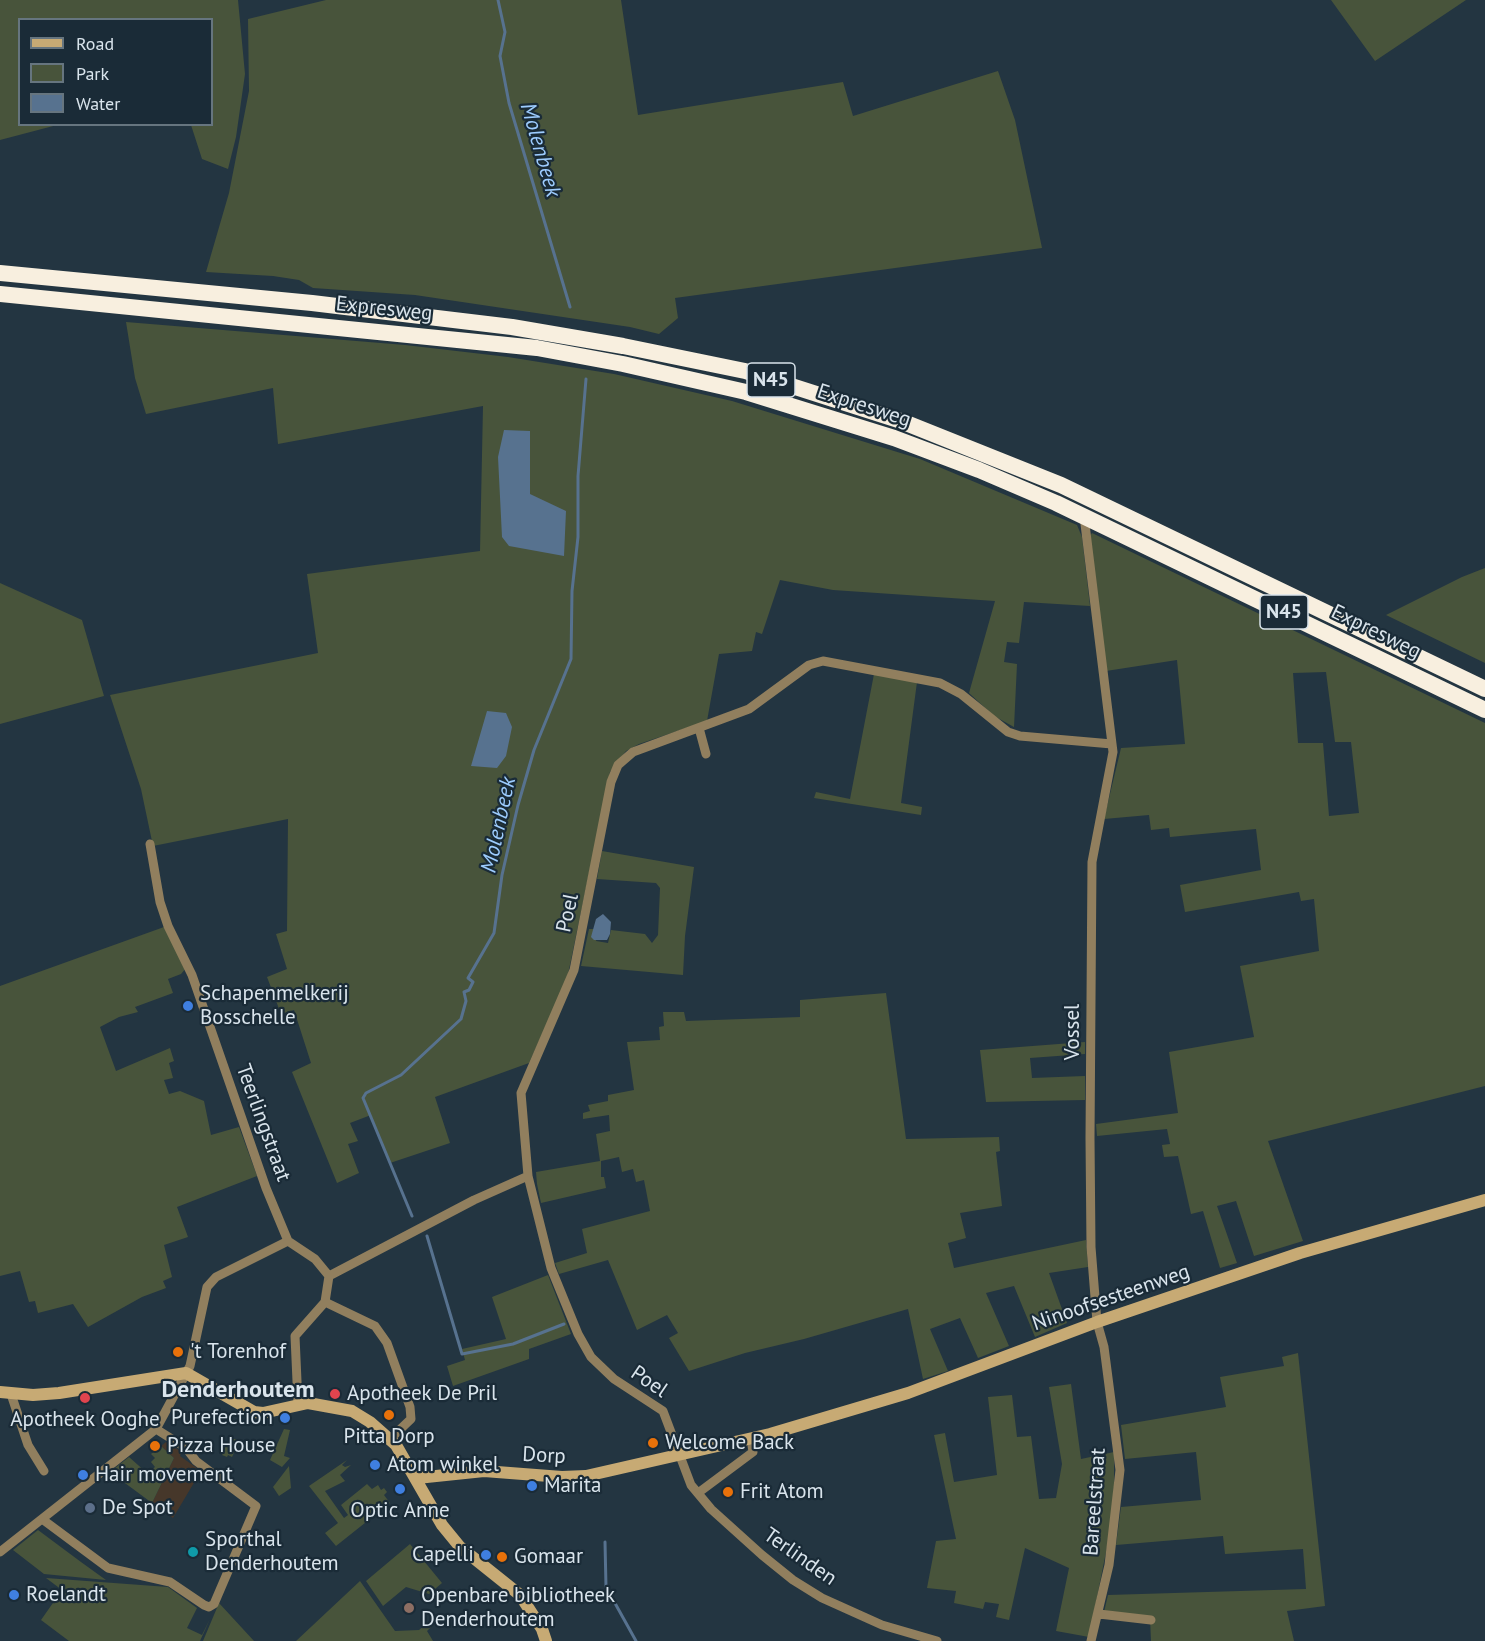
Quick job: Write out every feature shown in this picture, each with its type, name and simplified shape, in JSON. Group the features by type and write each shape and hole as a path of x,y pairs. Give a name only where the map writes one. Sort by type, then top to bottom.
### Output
{"highway":[{"name":"Expresweg","path":"0,273 312,303 512,327 623,346 746,371 901,421 1061,485 1485,689"},
{"name":"Expresweg","path":"0,294 514,346 624,364 746,392 894,438 979,470 1083,515 1485,710"}],"street":[{"name":"Vossel","path":"1083,515 1113,763 1093,843 1092,862 1091,1246 1097,1322"},
{"path":"706,754 699,728 749,709 809,665 823,661 940,683 961,694 1008,732 1020,736 1112,744"},
{"name":"Poel","path":"680,1455 663,1411 614,1379 591,1357 578,1334 551,1268 528,1176 521,1093 574,970 610,782 618,765 633,752 699,728"},
{"name":"Teerlingstraat","path":"150,844 160,902 168,926 192,975 208,1025 236,1097 250,1144 288,1241"},
{"path":"329,1276 474,1200 528,1176"},
{"name":"Ninoofsesteenweg","path":"680,1455 751,1438 908,1393 1097,1322 1300,1253 1485,1200"},
{"path":"0,1552 156,1429 192,1358 203,1296 211,1281 288,1241 315,1259 329,1276 325,1302 295,1336 298,1404"},
{"path":"325,1302 375,1326 387,1343 410,1407 411,1419 390,1439"},
{"name":"Bareelstraat","path":"1091,1641 1099,1614 1108,1565 1120,1470 1104,1347 1097,1322"},
{"path":"44,1471 28,1445 6,1393 59,1393 186,1373 254,1412 275,1411 298,1404 317,1403 352,1411 370,1422 390,1439 417,1478 442,1525 460,1547 520,1595 542,1629 546,1641"},
{"path":"42,1519 108,1568 170,1582 204,1605 209,1607 214,1604 256,1506 196,1461 186,1448 156,1429"},
{"path":"698,1493 753,1452 751,1438"},
{"name":"Dorp","path":"417,1478 452,1473 484,1472 562,1477 586,1476 680,1455"},
{"name":"Terlinden","path":"680,1455 686,1478 735,1533 803,1586 882,1625 937,1641"},
{"path":"1099,1614 1151,1620"}],"shaded area":[{"path":"166,1442 182,1452 180,1456 201,1471 173,1518 152,1503 174,1458 161,1446"}],"green space":[{"path":"0,0 238,0 245,74 236,137 228,169 202,159 191,126 213,126 213,18 18,18 18,126 53,126 0,140"},
{"path":"326,0 621,0 638,115 843,82 853,116 998,71 1015,120 1042,248 675,298 678,318 659,334 630,327 415,295 313,288 299,280 273,276 206,272 229,193 249,91 248,19"},
{"path":"1331,0 1466,0 1375,61"},
{"path":"126,322 405,345 508,357 614,374 732,401 920,459 1077,525 1082,537 1090,606 1024,602 1019,643 1007,642 1004,662 1017,664 1014,727 994,716 969,693 995,601 833,590 780,580 762,634 756,632 752,651 719,654 707,721 639,744 626,751 610,772 567,979 529,1063 435,1097 450,1143 390,1163 371,1115 350,1123 358,1141 348,1144 359,1173 337,1183 292,1072 311,1063 294,1010 281,1014 267,977 287,969 276,934 287,931 288,819 153,846 141,789 110,695 318,653 307,574 480,551 483,406 278,444 273,388 146,414 135,378"},
{"path":"1092,533 1485,723 1485,1086 1268,1141 1303,1241 1254,1256 1236,1201 1217,1206 1237,1263 1220,1268 1203,1211 1191,1214 1178,1156 1164,1157 1162,1145 1170,1144 1167,1129 1097,1136 1096,1124 1178,1113 1169,1052 1254,1037 1240,966 1319,951 1314,899 1301,901 1299,892 1185,912 1180,885 1261,870 1256,829 1170,837 1169,828 1151,830 1149,815 1104,819 1121,748 1185,744 1177,660 1106,671 1090,536","holes":["1326,672 1335,742 1351,742 1359,813 1329,816 1323,743 1298,743 1293,673"]},
{"path":"1485,568 1485,663 1386,615 1462,577"},
{"path":"0,583 82,620 104,696 0,724"},
{"path":"874,674 917,682 901,803 922,807 921,815 814,798 816,792 850,799"},
{"path":"602,851 694,867 685,936 683,975 581,966 589,929 598,929 596,941 608,943 611,930 645,934 652,943 658,935 660,888 656,883 597,879"},
{"path":"164,927 186,968 181,974 168,979 173,993 135,1007 138,1012 119,1017 100,1027 116,1071 170,1048 174,1061 169,1063 173,1078 164,1080 169,1094 180,1091 204,1101 211,1135 239,1127 257,1176 177,1207 188,1237 164,1245 172,1277 163,1281 166,1288 142,1297 88,1327 73,1304 38,1313 35,1301 29,1302 20,1271 0,1276 0,986"},
{"path":"886,993 906,1139 999,1137 1000,1151 996,1152 1002,1206 960,1213 966,1238 948,1243 954,1268 1086,1240 1088,1267 1049,1273 1067,1323 1035,1337 1014,1286 986,1293 1009,1346 978,1358 960,1318 930,1329 948,1371 923,1379 908,1309 804,1339 745,1353 689,1371 669,1338 678,1333 667,1315 637,1330 608,1260 559,1274 555,1263 587,1253 582,1229 650,1211 644,1180 636,1182 633,1169 622,1172 619,1157 601,1161 601,1177 604,1177 606,1188 541,1203 537,1184 536,1172 600,1161 596,1134 610,1131 609,1115 583,1119 583,1113 590,1111 588,1105 608,1101 608,1095 634,1090 627,1042 660,1040 659,1027 664,1026 663,1012 684,1012 686,1021 800,1017 800,1000"},
{"path":"1085,1042 1085,1054 1030,1058 1032,1078 1085,1076 1085,1100 986,1102 980,1050"},
{"path":"548,1275 571,1334 529,1349 529,1359 453,1386 447,1366 465,1360 462,1349 506,1339 492,1297"},
{"path":"1298,1353 1325,1606 1287,1611 1294,1641 1151,1641 1150,1618 1104,1612 1108,1595 1306,1589 1303,1549 1225,1554 1223,1536 1116,1545 1121,1507 1201,1500 1196,1452 1125,1459 1121,1425 1226,1407 1220,1377 1284,1366 1282,1357"},
{"path":"1071,1384 1081,1459 1114,1452 1110,1532 1089,1637 1056,1631 1069,1568 1025,1548 1009,1620 996,1617 999,1604 985,1602 983,1609 954,1603 956,1591 927,1588 936,1541 956,1539 934,1435 945,1433 954,1482 997,1475 988,1397 1012,1395 1017,1437 1031,1436 1039,1499 1056,1498 1062,1464 1049,1387"},
{"path":"284,1429 290,1430 284,1456 290,1458 282,1467 270,1460"},
{"path":"229,1438 240,1440 232,1457 222,1455"},
{"path":"161,1446 174,1458 152,1503 110,1472 129,1457 147,1473 155,1467 151,1462 155,1458 151,1454"},
{"path":"347,1460 342,1465 345,1467 351,1465 340,1475 345,1481 325,1491 344,1518 348,1515 341,1505 367,1484 372,1489 378,1485 381,1490 384,1488 387,1492 384,1495 390,1503 336,1546 325,1533 338,1523 309,1486"},
{"path":"289,1466 291,1488 279,1496 273,1487"},
{"path":"38,1530 106,1580 44,1574 13,1550"},
{"path":"410,1544 442,1583 429,1594 406,1587 383,1606 366,1581"},
{"path":"46,1578 168,1587 197,1608 187,1628 202,1635 210,1619 200,1641 69,1641 41,1620 62,1590"},
{"path":"360,1581 395,1631 419,1630 430,1621 433,1625 427,1631 433,1641 296,1641"},
{"path":"219,1603 254,1641 203,1641"}],"water":[{"path":"504,430 530,431 530,494 566,511 564,556 509,546 502,537 498,457"},
{"path":"487,711 506,713 512,727 506,756 497,768 471,766"},
{"path":"603,914 611,922 610,934 607,940 594,940 591,937 596,919"}],"waterway":[{"name":"Molenbeek","path":"498,0 505,32 500,56 509,103 570,307"},
{"name":"Molenbeek","path":"412,1216 363,1098 366,1093 401,1075 461,1019 466,1001 464,992 469,990 473,982 468,978 494,933 502,875 518,805 534,750 571,659 572,591 578,537 578,476 586,379"},
{"name":"Molenbeek","path":"427,1236 462,1354 513,1344 564,1324"},
{"name":"Molenbeek","path":"605,1542 606,1587 636,1641"}],"place":[{"name":"Schapenmelkerij Bosschelle","path":"188,1006"},
{"name":"'t Torenhof","path":"178,1352"},
{"name":"Apotheek De Pril","path":"335,1394"},
{"name":"Apotheek Ooghe","path":"85,1398"},
{"name":"Pitta Dorp","path":"389,1415"},
{"name":"Purefection","path":"285,1418"},
{"name":"Welcome Back","path":"653,1443"},
{"name":"Pizza House","path":"155,1446"},
{"name":"Atom winkel","path":"375,1465"},
{"name":"Hair movement","path":"83,1475"},
{"name":"Marita","path":"532,1486"},
{"name":"Optic Anne","path":"400,1489"},
{"name":"Frit Atom","path":"728,1492"},
{"name":"De Spot","path":"90,1508"},
{"name":"Sporthal Denderhoutem","path":"193,1552"},
{"name":"Capelli","path":"486,1555"},
{"name":"Gomaar","path":"502,1557"},
{"name":"Roelandt","path":"14,1595"},
{"name":"Openbare bibliotheek Denderhoutem","path":"409,1608"}],"district":[{"name":"Denderhoutem","path":"238,1390"}]}
